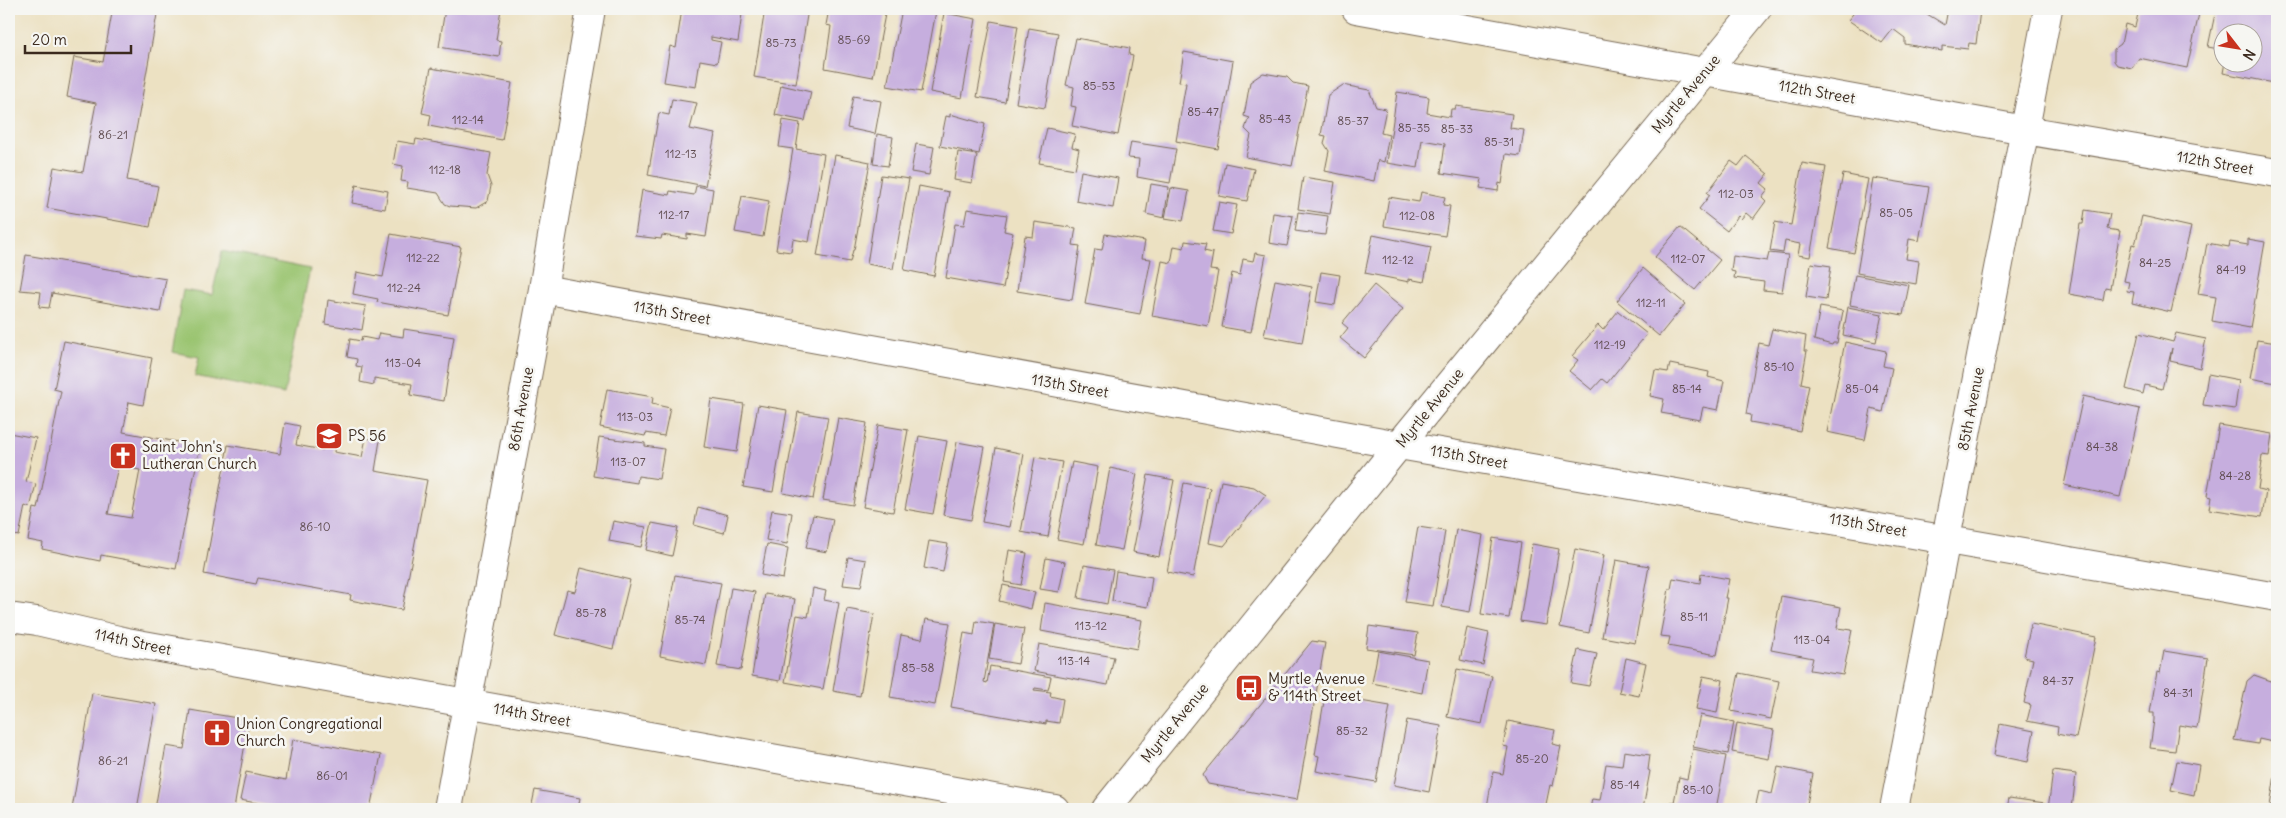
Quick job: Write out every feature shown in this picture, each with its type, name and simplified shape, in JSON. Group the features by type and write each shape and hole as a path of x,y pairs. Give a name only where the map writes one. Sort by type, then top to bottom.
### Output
{"street":[{"name":"86th Avenue","path":"448,809 543,289 591,9"},
{"name":"112th Street","path":"1356,9 2025,130 2277,173"},
{"name":"Myrtle Avenue","path":"1106,809 1399,445 1704,71 1757,9"},
{"name":"85th Avenue","path":"1894,809 2048,9"},
{"name":"113th Street","path":"543,289 1399,445 1946,538 2277,597"},
{"name":"114th Street","path":"9,617 37,621 127,642 1055,809"}],"green space":[{"path":"222,251 310,269 284,394 195,376 199,357 172,352 183,290 212,295"}],"building":[{"path":"96,9 158,9 127,180 158,186 150,227 47,208 54,167 83,172 96,103 67,97 74,57 103,62 112,13"},
{"path":"445,9 501,9 496,40 501,41 499,57 439,47"},
{"path":"682,9 740,9 739,14 742,14 738,42 711,37 711,40 721,42 717,63 700,60 696,87 664,82 670,46 676,48"},
{"path":"765,9 808,9 796,84 754,77"},
{"path":"829,9 886,9 873,77 825,68 831,26 826,25"},
{"path":"902,9 936,11 921,92 887,86"},
{"path":"1857,9 1931,9 1927,14 1945,25 1948,9 1980,10 1976,44 1969,43 1968,49 1942,46 1942,51 1905,44 1905,38 1893,29 1882,43 1848,20"},
{"path":"2139,9 2200,9 2187,68 2139,58 2132,68 2117,65 2114,61 2114,49 2121,44 2125,24 2135,27"},
{"path":"2216,9 2277,9 2277,69 2274,83 2223,73 2264,72 2264,22 2214,22 2214,48 2208,47"},
{"path":"944,13 976,19 962,98 930,92"},
{"path":"991,21 1018,26 1005,102 977,97"},
{"path":"1029,28 1058,33 1045,108 1016,103"},
{"path":"1076,38 1130,48 1129,55 1133,56 1118,135 1072,126 1076,107 1071,106 1074,87 1066,85"},
{"path":"1184,52 1233,61 1218,149 1176,141 1186,83 1179,82"},
{"path":"431,68 512,83 502,140 429,126 431,115 422,113"},
{"path":"1263,73 1287,77 1293,83 1308,86 1292,166 1246,157 1251,135 1245,129 1250,118 1244,116 1250,82"},
{"path":"781,85 811,92 805,121 775,115"},
{"path":"1343,85 1369,90 1376,107 1386,109 1381,133 1389,135 1384,162 1378,160 1374,181 1325,171 1329,151 1324,143 1326,136 1321,135 1328,95"},
{"path":"1397,92 1429,97 1427,113 1450,117 1451,109 1455,109 1456,106 1512,114 1510,128 1524,130 1520,156 1506,154 1502,184 1499,183 1498,191 1480,188 1482,179 1441,173 1445,144 1422,140 1418,168 1387,163"},
{"path":"853,96 881,101 875,134 847,128"},
{"path":"672,99 697,103 690,129 715,134 705,186 648,175 659,113 669,115"},
{"path":"950,114 985,124 979,154 940,146 946,116 950,117"},
{"path":"783,120 800,123 796,149 824,154 809,242 793,239 791,252 776,250 793,149 779,147"},
{"path":"1047,128 1075,134 1072,147 1079,149 1075,169 1039,163"},
{"path":"877,134 893,137 888,166 873,164"},
{"path":"416,139 491,153 487,175 491,186 488,201 476,208 450,206 445,204 438,193 407,188 408,182 401,181 403,166 393,164 397,141 415,144"},
{"path":"1131,142 1176,149 1170,183 1137,177 1139,159 1128,158"},
{"path":"916,144 934,147 929,175 911,172"},
{"path":"958,152 977,155 972,183 954,180"},
{"path":"835,155 870,162 854,250 850,262 817,256"},
{"path":"1746,156 1768,174 1761,183 1768,189 1762,197 1766,201 1753,219 1746,213 1741,219 1738,216 1727,231 1699,209 1710,195 1707,193 1731,161 1738,166"},
{"path":"1225,163 1254,169 1247,201 1219,196"},
{"path":"1802,163 1826,167 1810,257 1798,255 1800,244 1785,241 1783,253 1770,251 1775,222 1791,225"},
{"path":"1081,171 1118,178 1113,208 1076,201"},
{"path":"1843,174 1868,179 1854,253 1829,248"},
{"path":"881,175 909,179 893,269 867,264"},
{"path":"1303,177 1335,182 1330,214 1298,209"},
{"path":"1873,178 1929,187 1919,241 1909,239 1906,259 1919,261 1916,284 1857,273"},
{"path":"1151,184 1169,187 1164,218 1146,214"},
{"path":"356,185 388,191 385,209 352,203"},
{"path":"696,186 713,189 706,237 687,234 687,239 662,235 661,239 635,236 642,190 669,195 670,191 694,195"},
{"path":"919,186 949,192 934,276 904,270"},
{"path":"1171,188 1189,191 1183,221 1165,218"},
{"path":"1421,192 1445,197 1443,205 1450,206 1445,236 1384,226 1389,197 1419,202"},
{"path":"742,196 769,201 763,237 735,232"},
{"path":"1219,202 1237,205 1231,234 1213,231"},
{"path":"967,209 1007,215 1004,231 1013,233 1003,288 946,278 955,224 964,225"},
{"path":"2085,210 2110,214 2107,229 2120,231 2110,289 2105,288 2103,300 2069,294 2080,224 2083,224"},
{"path":"1298,212 1328,216 1325,235 1295,231"},
{"path":"1273,213 1293,216 1287,246 1269,243"},
{"path":"2142,216 2191,227 2171,312 2132,303 2134,292 2127,291 2129,282 2124,281 2132,244 2135,245"},
{"path":"1035,222 1076,228 1073,245 1080,246 1072,300 1017,291 1025,236 1033,237"},
{"path":"1680,227 1720,260 1695,290 1655,257"},
{"path":"391,234 461,247 448,315 377,302 378,299 353,294 357,272 383,277"},
{"path":"1105,234 1145,241 1142,258 1151,259 1140,314 1085,304 1095,249 1102,250"},
{"path":"1373,235 1431,247 1424,282 1409,279 1409,282 1365,273"},
{"path":"2248,239 2265,242 2250,328 2212,321 2216,297 2198,294 2207,243 2229,247 2230,242 2248,245"},
{"path":"1185,241 1206,244 1204,251 1213,253 1210,270 1218,271 1208,326 1152,316 1162,261 1171,263 1174,246 1184,248"},
{"path":"1255,253 1266,255 1251,332 1222,327 1232,273 1240,275 1243,259 1253,261"},
{"path":"1769,253 1788,255 1782,292 1763,290 1764,282 1734,278 1735,272 1731,271 1733,256 1767,261"},
{"path":"26,255 166,279 160,312 52,293 49,308 39,307 41,292 20,290"},
{"path":"1811,263 1831,266 1826,300 1806,297"},
{"path":"1643,268 1685,304 1659,336 1617,301"},
{"path":"1321,272 1340,275 1335,305 1316,302"},
{"path":"1855,275 1909,285 1903,315 1850,305"},
{"path":"1275,280 1312,287 1302,343 1264,336"},
{"path":"1374,285 1403,309 1364,358 1340,338 1348,328 1342,323"},
{"path":"328,300 366,306 362,330 325,324"},
{"path":"1820,307 1843,311 1837,343 1832,345 1814,340"},
{"path":"1848,307 1882,314 1876,342 1843,335"},
{"path":"1618,311 1647,334 1607,383 1602,379 1592,390 1569,371 1578,360 1572,356 1598,325 1603,330"},
{"path":"404,329 454,337 444,401 410,395 412,384 374,378 374,385 360,382 362,367 356,366 357,359 347,357 350,339 361,341 362,337 377,340 379,333 403,337"},
{"path":"1772,329 1806,336 1804,351 1807,351 1801,383 1809,385 1800,431 1750,422 1751,415 1746,414 1759,343 1768,345"},
{"path":"2139,333 2173,342 2176,333 2206,339 2200,368 2170,361 2172,348 2162,389 2145,385 2143,394 2126,389"},
{"path":"2257,340 2277,343 2276,383 2250,378"},
{"name":"Saint John's Lutheran Church","path":"64,341 152,358 143,405 129,402 123,432 200,446 176,569 101,555 100,561 42,549 43,543 28,540 34,508 38,509 61,391 54,389","holes":["118,466 140,470 131,518 108,514"]},
{"path":"1845,342 1886,351 1883,366 1892,368 1883,412 1871,409 1865,440 1827,432"},
{"path":"1670,364 1709,372 1708,377 1724,381 1718,410 1703,407 1700,420 1661,413 1664,399 1650,396 1655,370 1668,372"},
{"path":"2208,374 2239,380 2235,409 2203,405"},
{"path":"607,389 653,397 652,404 670,408 664,436 646,433 645,436 600,427"},
{"path":"2083,396 2140,409 2120,497 2064,485"},
{"path":"711,399 744,404 737,452 704,447"},
{"path":"758,405 787,410 773,492 743,487"},
{"path":"798,412 828,417 813,499 783,493"},
{"path":"838,418 867,423 853,505 823,500"},
{"path":"285,423 300,426 296,445 323,450 324,443 335,444 334,452 362,457 366,438 380,440 375,471 427,480 402,610 350,600 351,595 258,578 256,584 204,574 228,445 280,454"},
{"path":"878,425 908,430 893,512 863,507"},
{"path":"2219,425 2272,434 2269,456 2262,455 2261,462 2258,489 2266,491 2262,517 2209,509 2211,497 2207,496"},
{"path":"9,433 36,438 26,482 36,484 30,508 25,506 19,536 9,534"},
{"path":"919,436 947,441 933,514 905,509"},
{"path":"599,437 645,443 645,446 664,449 659,479 638,476 637,483 593,476"},
{"path":"957,442 985,447 971,520 943,515"},
{"path":"996,448 1024,454 1010,527 982,522"},
{"path":"1035,457 1062,462 1048,537 1021,532"},
{"path":"1072,462 1098,467 1084,544 1057,539"},
{"path":"1110,468 1137,474 1122,550 1096,545"},
{"path":"1148,475 1174,480 1159,557 1133,552"},
{"path":"1221,481 1254,487 1266,495 1224,546 1209,543"},
{"path":"1184,483 1210,488 1193,577 1167,572"},
{"path":"698,507 728,515 724,533 694,525"},
{"path":"772,510 792,513 787,544 766,540"},
{"path":"813,515 833,519 827,552 806,548"},
{"path":"613,521 646,527 641,547 609,541"},
{"path":"652,523 678,528 672,556 646,550"},
{"path":"1418,527 1445,531 1433,606 1405,602"},
{"path":"1456,530 1483,535 1470,612 1442,607"},
{"path":"1493,538 1521,543 1509,618 1481,614"},
{"path":"929,541 948,544 943,572 924,568"},
{"path":"767,544 788,548 783,579 761,575"},
{"path":"1532,544 1559,549 1546,625 1520,621"},
{"path":"1575,549 1604,555 1589,633 1560,627"},
{"path":"1009,550 1027,553 1021,585 1004,582"},
{"path":"848,557 866,560 861,587 843,585"},
{"path":"1046,558 1065,562 1059,592 1040,589"},
{"path":"1616,560 1649,566 1635,643 1602,637"},
{"path":"1084,565 1113,570 1107,604 1078,598"},
{"path":"581,568 630,580 613,649 555,635 567,590 575,592"},
{"path":"1116,571 1152,577 1148,607 1112,601"},
{"path":"1701,574 1729,579 1725,598 1728,598 1717,655 1668,646 1670,637 1660,636 1673,578 1700,583"},
{"path":"675,575 721,583 706,665 660,656"},
{"path":"1003,585 1035,592 1031,609 999,601"},
{"path":"731,588 755,592 741,670 717,666"},
{"path":"813,588 826,591 824,600 839,603 823,689 785,682 797,615 808,617"},
{"path":"765,594 795,599 780,681 752,676"},
{"path":"1781,596 1841,607 1837,628 1852,630 1843,675 1810,670 1813,658 1771,650"},
{"path":"1045,603 1142,620 1137,649 1041,631"},
{"path":"847,609 874,614 860,696 833,691"},
{"path":"926,619 950,623 935,705 890,697 901,635 922,639"},
{"path":"976,621 994,624 984,682 987,683 990,666 1051,677 1048,690 1035,688 1034,690 1051,692 1050,696 1063,699 1059,723 1046,721 1046,724 951,707 964,633 974,635"},
{"path":"995,624 1024,629 1018,664 989,659"},
{"path":"2031,624 2096,637 2076,738 2057,734 2058,727 2027,721 2031,705 2024,703 2033,659 2024,657"},
{"path":"1369,626 1418,633 1414,655 1366,648"},
{"path":"1467,628 1489,633 1483,665 1460,660"},
{"path":"1312,641 1325,643 1297,800 1208,784 1203,775"},
{"path":"1039,644 1114,657 1108,685 1034,671"},
{"path":"1578,650 1597,654 1589,686 1571,683"},
{"path":"1378,651 1428,660 1422,693 1372,683"},
{"path":"2164,651 2208,658 2197,728 2179,725 2175,751 2150,748 2154,713 2150,713 2157,672 2160,673"},
{"path":"1626,658 1646,663 1639,696 1619,692"},
{"path":"1457,669 1492,676 1482,724 1447,717"},
{"path":"1739,673 1779,681 1771,719 1731,711"},
{"path":"2254,675 2277,683 2277,743 2259,739 2258,744 2234,740 2247,681"},
{"path":"1703,676 1723,680 1717,713 1696,709"},
{"path":"92,693 156,704 137,809 72,809"},
{"path":"1325,695 1390,706 1376,782 1316,771 1319,756 1315,755"},
{"path":"190,710 249,720 234,809 155,809 166,746 184,749"},
{"path":"1700,715 1734,722 1728,754 1693,747"},
{"path":"1407,720 1441,726 1429,792 1394,785"},
{"path":"1508,721 1555,730 1552,744 1561,746 1553,786 1550,785 1545,809 1500,809 1487,807 1493,772 1503,774 1508,747 1503,746"},
{"path":"1737,723 1774,730 1769,759 1732,752"},
{"path":"2000,724 2034,731 2028,762 1994,755"},
{"path":"293,739 381,755 370,809 290,809 240,800 246,772 286,780"},
{"path":"1693,749 1726,756 1716,809 1668,809 1670,802 1674,802 1679,777 1687,779"},
{"path":"1624,751 1650,755 1648,770 1650,771 1643,809 1590,809 1592,799 1600,800 1606,764 1622,766"},
{"path":"2177,761 2199,765 2194,795 2171,790"},
{"path":"1778,767 1813,774 1806,809 1755,809 1759,791 1772,794"},
{"path":"2053,771 2076,774 2072,809 2048,809"},
{"path":"2275,775 2277,775 2277,807 2270,806"},
{"path":"535,790 580,798 578,809 531,809"},
{"path":"2009,798 2045,803 2044,809 2007,809"}],"place":[{"name":"PS 56","path":"329,436"},
{"name":"Saint John's Lutheran Church","path":"123,456"},
{"name":"Myrtle Avenue & 114th Street","path":"1249,688"},
{"name":"Union Congregational Church","path":"217,733"}]}
